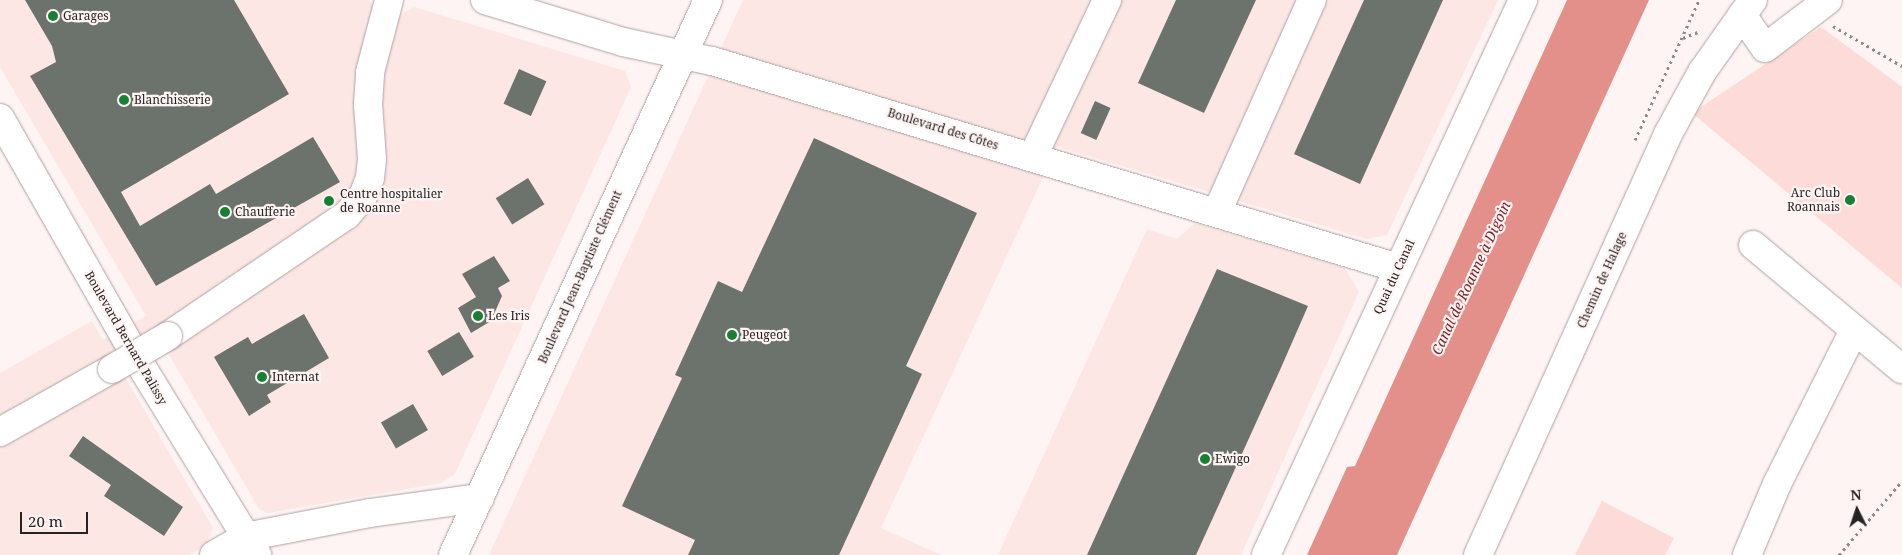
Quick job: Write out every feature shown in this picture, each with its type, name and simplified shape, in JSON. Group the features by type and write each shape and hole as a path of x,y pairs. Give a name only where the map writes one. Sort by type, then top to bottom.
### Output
{"street":[{"path":"0,432 168,336 347,215 363,196 370,178 372,159 368,104 370,72 389,0"},
{"name":"Boulevard des Côtes","path":"485,0 682,56 712,60 1398,268"},
{"name":"Boulevard Jean-Baptiste Clément","path":"453,555 708,0"},
{"path":"1033,156 1107,0"},
{"path":"1216,212 1312,0"},
{"name":"Quai du Canal","path":"1266,555 1523,0"},
{"path":"1747,8 1765,48 1819,7"},
{"name":"Chemin de Halage","path":"1478,555 1668,134 1702,72 1747,8"},
{"name":"Boulevard Bernard Palissy","path":"0,118 145,372 251,546"},
{"path":"1753,245 1902,368"},
{"path":"1747,555 1777,484 1854,330"},
{"path":"214,555 370,513 480,498"}],"path":[{"path":"1819,7 1902,66"},
{"path":"1839,555 1902,481"}],"shaded area":[{"name":"Centre hospitalier de Roanne","path":"0,0 369,0 373,6 402,14 414,7 625,71 631,87 455,474 441,483 268,513 259,509 168,353 125,377 213,528 207,545 189,555 0,555 0,373 92,321 103,340 146,316 0,67"},
{"path":"743,0 1498,0 1387,235 1367,239 1057,147 881,528 941,555 489,555"},
{"name":"Arc Club Roannais","path":"1821,27 1902,87 1902,288 1692,113"},
{"path":"1195,223 1345,268 1359,292 1241,555 998,555 1147,229 1177,239"},
{"path":"1602,501 1674,538 1665,555 1575,555"}],"water":[{"name":"Canal de Roanne à Digoin","path":"1567,0 1649,0 1397,555 1307,555 1347,467 1355,466"}],"building":[{"path":"25,0 234,0 289,94 121,192 140,226 210,184 216,194 313,137 340,182 156,286 30,76 56,62 52,46"},
{"path":"1176,0 1256,0 1204,113 1138,83"},
{"path":"1364,0 1443,0 1360,184 1294,154"},
{"path":"519,69 546,81 531,116 504,104"},
{"path":"1095,101 1111,108 1096,140 1081,133"},
{"path":"814,138 977,213 906,366 922,374 839,555 688,555 695,540 622,506 682,378 675,375 718,281 742,292"},
{"path":"528,178 544,204 512,224 496,198"},
{"path":"494,256 510,281 498,288 502,296 491,321 471,333 458,308 476,297 462,274"},
{"path":"1217,269 1308,306 1196,555 1087,555"},
{"name":"Internat","path":"304,314 329,358 267,395 271,402 249,416 214,357 248,337 252,344"},
{"path":"459,332 474,357 442,376 427,351"},
{"path":"413,404 428,430 396,448 381,422"},
{"path":"83,436 183,507 164,536 104,496 111,485 69,456"}],"place":[{"name":"Garages","path":"53,16"},
{"name":"Blanchisserie","path":"124,100"},
{"name":"Arc Club Roannais","path":"1850,200"},
{"name":"Centre hospitalier de Roanne","path":"329,201"},
{"name":"Chaufferie","path":"225,212"},
{"name":"Les Iris","path":"478,316"},
{"name":"Peugeot","path":"732,335"},
{"name":"Internat","path":"262,377"},
{"name":"Ewigo","path":"1205,459"}]}
